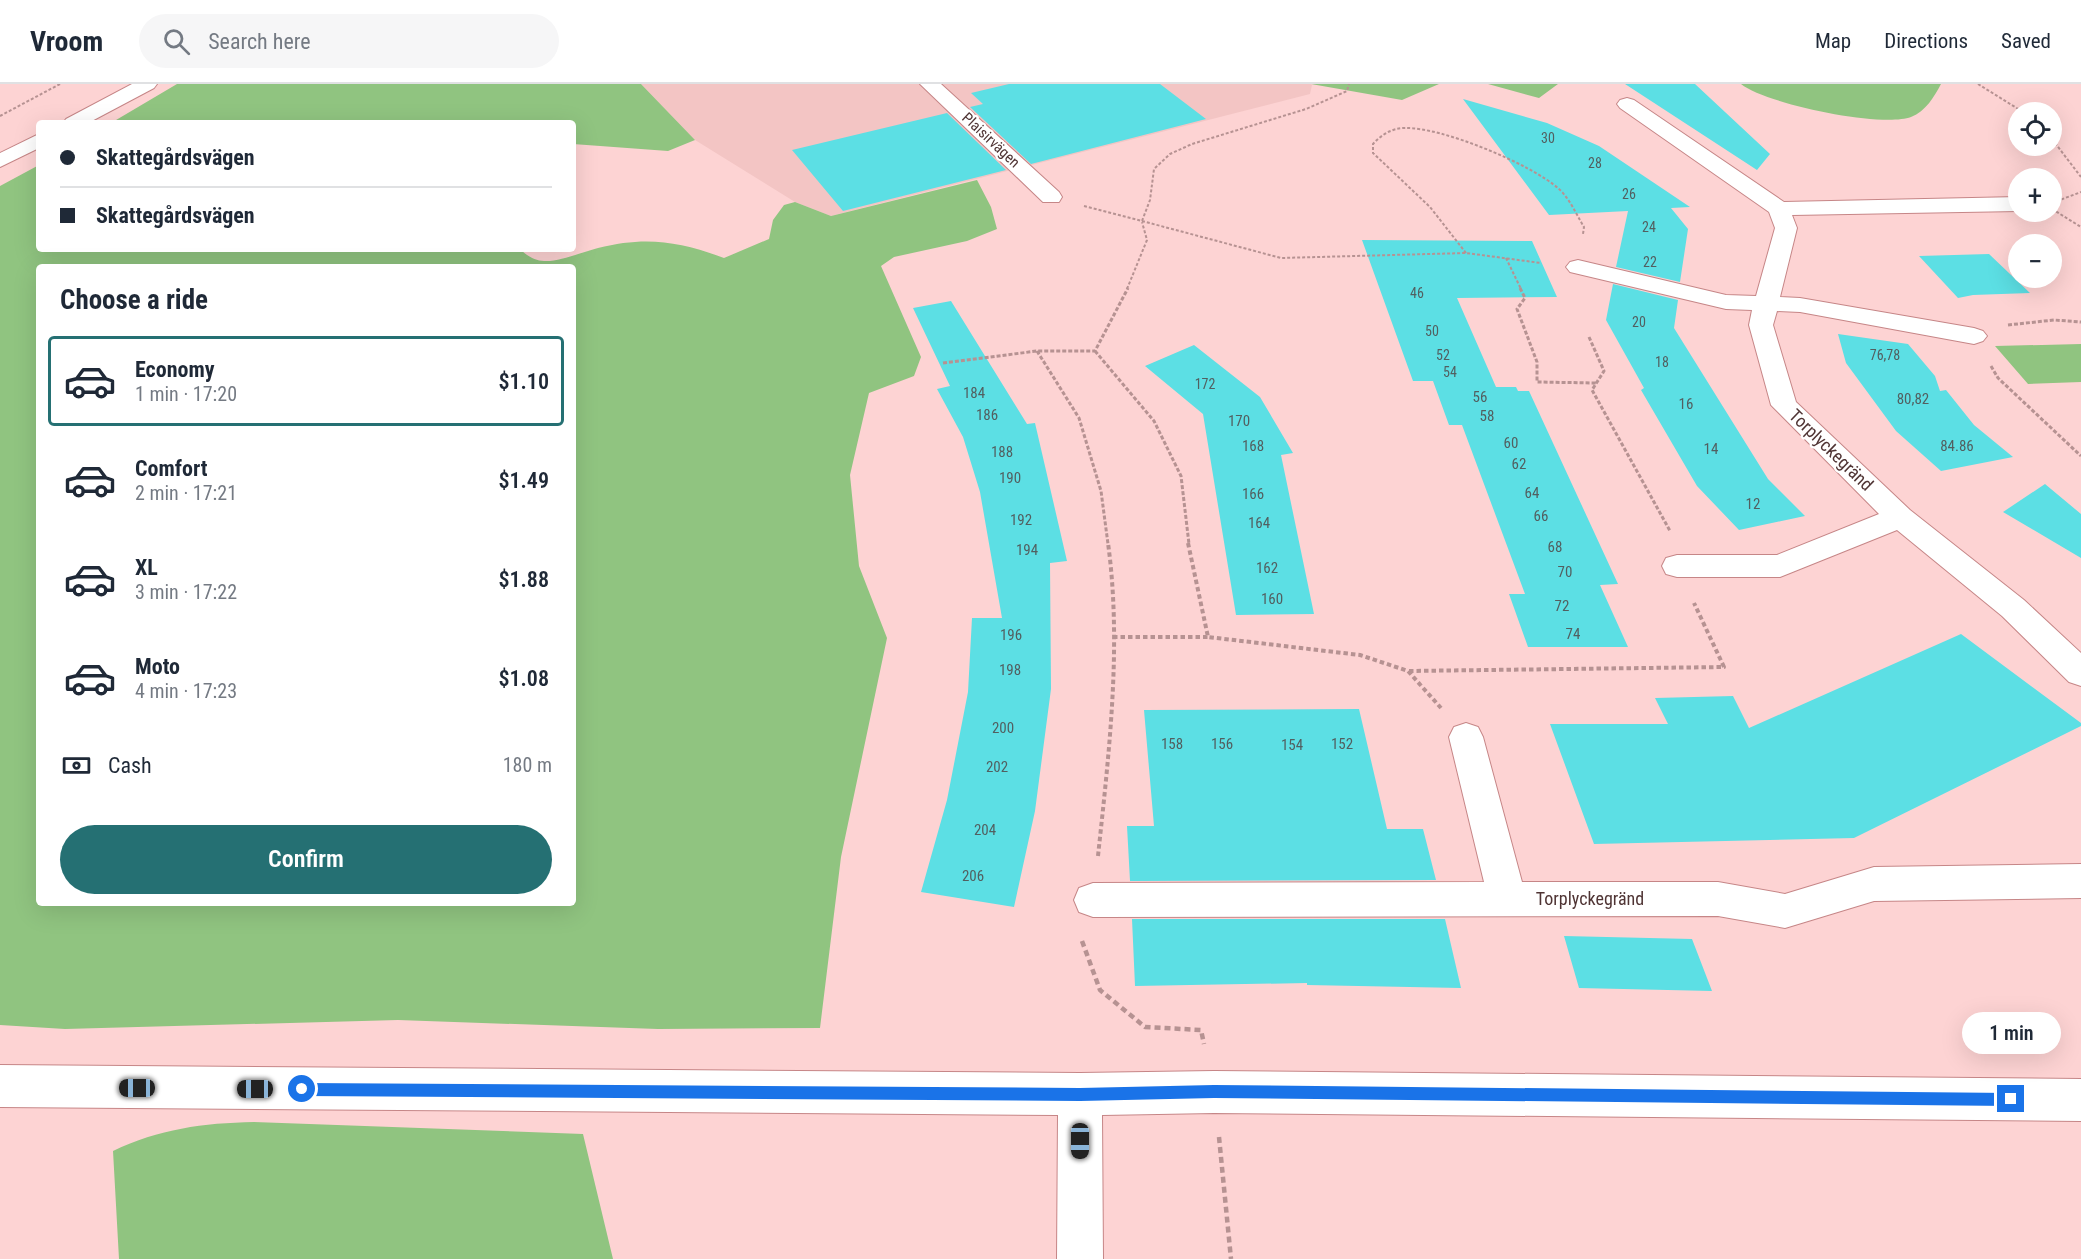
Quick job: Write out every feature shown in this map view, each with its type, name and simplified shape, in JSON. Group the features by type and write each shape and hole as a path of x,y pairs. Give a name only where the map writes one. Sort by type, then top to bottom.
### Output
{"street":[{"path":"78,120 147,84"},
{"name":"Plaisirvägen","path":"930,84 1051,197"},
{"path":"1627,104 1779,209 1917,204 2008,204"},
{"path":"0,161 36,142"},
{"name":"Torplyckegränd","path":"1779,209 1786,228 1761,325 1785,405 1900,517 2013,608 2081,672"},
{"path":"1578,267 1726,302 1766,306 1800,305 1974,336"},
{"path":"1683,566 1780,566 1900,517"},
{"path":"1466,737 1507,899"},
{"name":"Torplyckegränd","path":"1093,900 1718,899 1785,910 1874,884 2081,881"},
{"path":"0,1086 1080,1094 1214,1092 2081,1100"},
{"path":"1080,1094 1080,1259"}],"path":[{"path":"0,116 60,84"},
{"path":"1095,351 1130,284 1147,240 1142,221 1150,200 1155,169 1170,154 1192,144 1306,109 1347,92 1349,84"},
{"path":"1978,84 2008,103"},
{"path":"1051,197 1281,258 1466,253 1578,267 1584,226 1560,190 1526,166 1459,140 1408,128 1381,135 1372,144 1373,153 1430,207 1466,253"},
{"path":"2062,152 2081,177"},
{"path":"2062,199 2081,192"},
{"path":"2062,215 2081,227"},
{"path":"1506,258 1525,298 1517,309 1537,362 1537,382 1596,383"},
{"path":"2081,322 2054,320 1998,326 1974,336 1998,378 2081,456"},
{"path":"1113,636 1208,637 1360,655 1408,671 1724,667 1683,566 1592,390 1604,371 1589,337"},
{"path":"1037,351 1079,418 1101,491 1114,587 1109,753 1093,900"},
{"path":"942,363 1037,351 1095,351 1154,421 1181,476 1189,547 1208,637"},
{"path":"1408,671 1466,737"}],"shaded area":[{"path":"641,84 1312,85 1310,94 831,216 795,202 695,140"}],"green space":[{"path":"177,84 641,84 695,140 668,151 576,144 576,120 116,120"},
{"path":"1311,84 1439,84 1402,100"},
{"path":"1488,84 1558,84 1539,98"},
{"path":"1741,84 1941,84 1921,111 1911,117 1896,120 1851,117 1798,106 1754,92"},
{"path":"36,167 36,252 524,252 537,260 550,261 615,244 647,241 677,244 724,258 769,239 773,220 784,205 795,202 831,216 977,180 991,207 997,229 967,241 894,257 881,266 921,357 914,376 869,393 850,475 859,566 887,638 841,857 820,1028 658,1029 398,1020 65,1029 0,1025 0,186"},
{"path":"2081,344 2081,382 2028,384 1995,346"},
{"path":"254,1122 583,1134 613,1259 119,1259 113,1151 164,1132 217,1124"}],"building":[{"path":"1009,84 1160,84 1206,119 1031,164 970,107 983,104 971,93"},
{"path":"1625,84 1695,84 1770,154 1757,170"},
{"path":"1463,99 1547,123 1599,146 1690,207 1671,208 1688,229 1680,282 1616,267 1628,211 1549,215"},
{"path":"947,113 1006,170 843,211 792,150"},
{"path":"1362,240 1532,241 1557,297 1457,298 1496,387 1516,387 1518,391 1529,391 1618,584 1600,585 1628,647 1528,647 1509,594 1525,594 1462,425 1449,425 1433,381 1413,381"},
{"path":"1989,254 2008,272 2008,288 2025,288 2030,293 1973,295 1958,298 1919,256"},
{"path":"1613,284 1678,300 1674,328 1768,479 1805,516 1739,530 1697,486 1641,390 1644,388 1606,320"},
{"path":"951,301 1027,424 1035,423 1067,561 1050,563 1051,689 1035,811 1014,907 921,892 947,800 968,692 972,618 1002,618 980,492 963,437 937,389 950,386 913,308"},
{"path":"1838,334 1908,344 1935,376 1940,391 1946,390 1974,425 2013,457 1941,471 1896,431 1846,363"},
{"path":"1194,345 1260,397 1293,453 1281,455 1314,614 1236,615 1203,414 1145,366"},
{"path":"2045,484 2081,514 2081,558 2003,512"},
{"path":"1961,634 2081,723 2081,726 1854,838 1594,844 1550,724 1668,724 1655,698 1733,696 1749,728"},
{"path":"1359,709 1387,829 1423,829 1436,880 1130,881 1127,826 1154,826 1144,710"},
{"path":"1132,919 1445,919 1461,988 1307,985 1307,983 1135,986"},
{"path":"1564,936 1692,939 1712,991 1579,988"}],"route":[{"path":"302,1089 1080,1094 1214,1092 2011,1099"}]}
